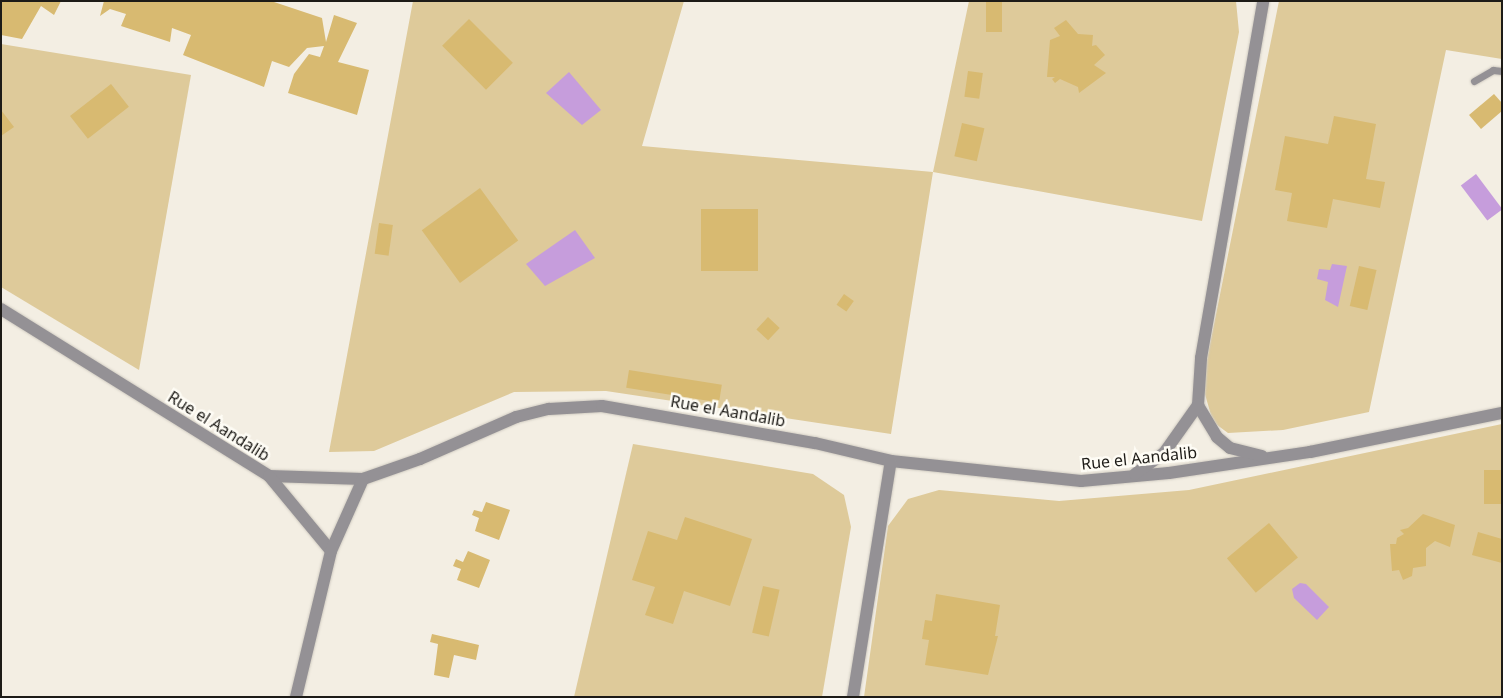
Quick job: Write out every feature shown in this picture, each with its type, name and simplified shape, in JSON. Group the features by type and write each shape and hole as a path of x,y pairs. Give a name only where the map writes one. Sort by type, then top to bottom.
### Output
{"street":[{"path":"1126,478 1147,468 1164,453 1198,405 1201,358 1263,1"},
{"name":"Rue el Aandalib","path":"1,309 269,476 363,479 420,460 516,417 549,409 602,406 815,443 891,461 1081,481 1126,478 1269,458 1502,413"},
{"path":"1198,405 1217,438 1230,448 1269,458"},
{"path":"853,697 891,461"},
{"path":"269,476 331,551"},
{"path":"296,697 331,551 363,479"}],"lane":[{"path":"1474,81 1493,70 1502,71"}],"shaded area":[{"path":"413,1 684,1 642,146 933,172 891,434 606,391 514,392 374,451 329,452"},
{"path":"969,1 1236,1 1239,32 1202,221 933,172"},
{"path":"1279,1 1502,1 1502,59 1446,50 1369,412 1283,430 1228,433 1213,422 1202,384"},
{"path":"1,44 191,75 139,370 1,287"},
{"path":"569,72 601,110 582,125 546,93"},
{"path":"1476,174 1502,209 1487,221 1461,185"},
{"path":"575,230 595,258 545,286 526,264"},
{"path":"1332,264 1347,266 1338,307 1325,300 1328,282 1317,279 1319,269 1330,270"},
{"path":"1502,424 1502,697 864,697 888,526 908,499 939,490 1059,501 1189,490"},
{"path":"633,444 813,474 844,495 851,527 822,697 574,697"},
{"path":"1300,583 1306,584 1329,607 1317,620 1294,598 1292,589"}],"building":[{"path":"1,1 61,1 54,15 41,6 22,39 1,35"},
{"path":"104,1 271,1 322,18 326,42 334,15 357,23 338,62 369,70 357,115 288,93 294,74 309,54 320,57 324,46 307,48 289,67 272,61 264,87 183,55 191,35 172,28 170,42 121,26 126,14 110,9 100,16"},
{"path":"986,1 1002,1 1002,32 986,32"},
{"path":"469,19 513,63 486,90 442,46"},
{"path":"1066,20 1078,34 1093,35 1092,46 1096,45 1105,55 1094,65 1106,73 1079,93 1078,87 1060,79 1055,83 1052,79 1055,77 1047,77 1050,40 1060,36 1054,28"},
{"path":"968,71 983,73 979,99 964,97"},
{"path":"111,84 129,107 88,139 70,116"},
{"path":"1494,94 1502,103 1502,111 1481,129 1469,115"},
{"path":"1,110 14,127 1,136"},
{"path":"1334,116 1376,124 1366,179 1385,182 1380,208 1333,199 1327,228 1287,221 1292,193 1275,190 1285,136 1328,144"},
{"path":"962,123 984,128 977,161 954,156"},
{"path":"480,188 518,241 460,283 422,230"},
{"path":"701,209 758,209 758,271 701,271"},
{"path":"379,223 393,225 389,256 375,254"},
{"path":"1359,266 1377,270 1367,310 1350,306"},
{"path":"844,294 854,301 846,312 837,305"},
{"path":"768,317 780,328 768,340 756,329"},
{"path":"629,370 722,385 719,402 626,388"},
{"path":"1484,470 1502,470 1502,504 1484,504"},
{"path":"486,502 510,510 499,540 475,531 479,518 472,515 474,510 482,512"},
{"path":"1423,514 1455,525 1450,547 1435,541 1426,548 1426,566 1413,568 1412,576 1403,580 1399,570 1392,571 1390,544 1396,544 1397,538 1404,534 1400,530 1408,528"},
{"path":"685,517 752,539 730,606 684,591 673,624 645,615 655,587 632,580 648,531 677,540"},
{"path":"1269,523 1298,557 1256,593 1227,558"},
{"path":"1478,532 1502,539 1502,563 1472,555"},
{"path":"468,551 490,560 479,588 457,580 461,569 453,566 456,559 463,562"},
{"path":"763,586 780,590 769,637 752,633"},
{"path":"936,594 1000,605 995,636 998,636 988,675 925,665 929,640 922,639 925,620 932,621"},
{"path":"432,634 479,645 476,660 454,655 449,678 434,675 438,644 430,642"}]}
